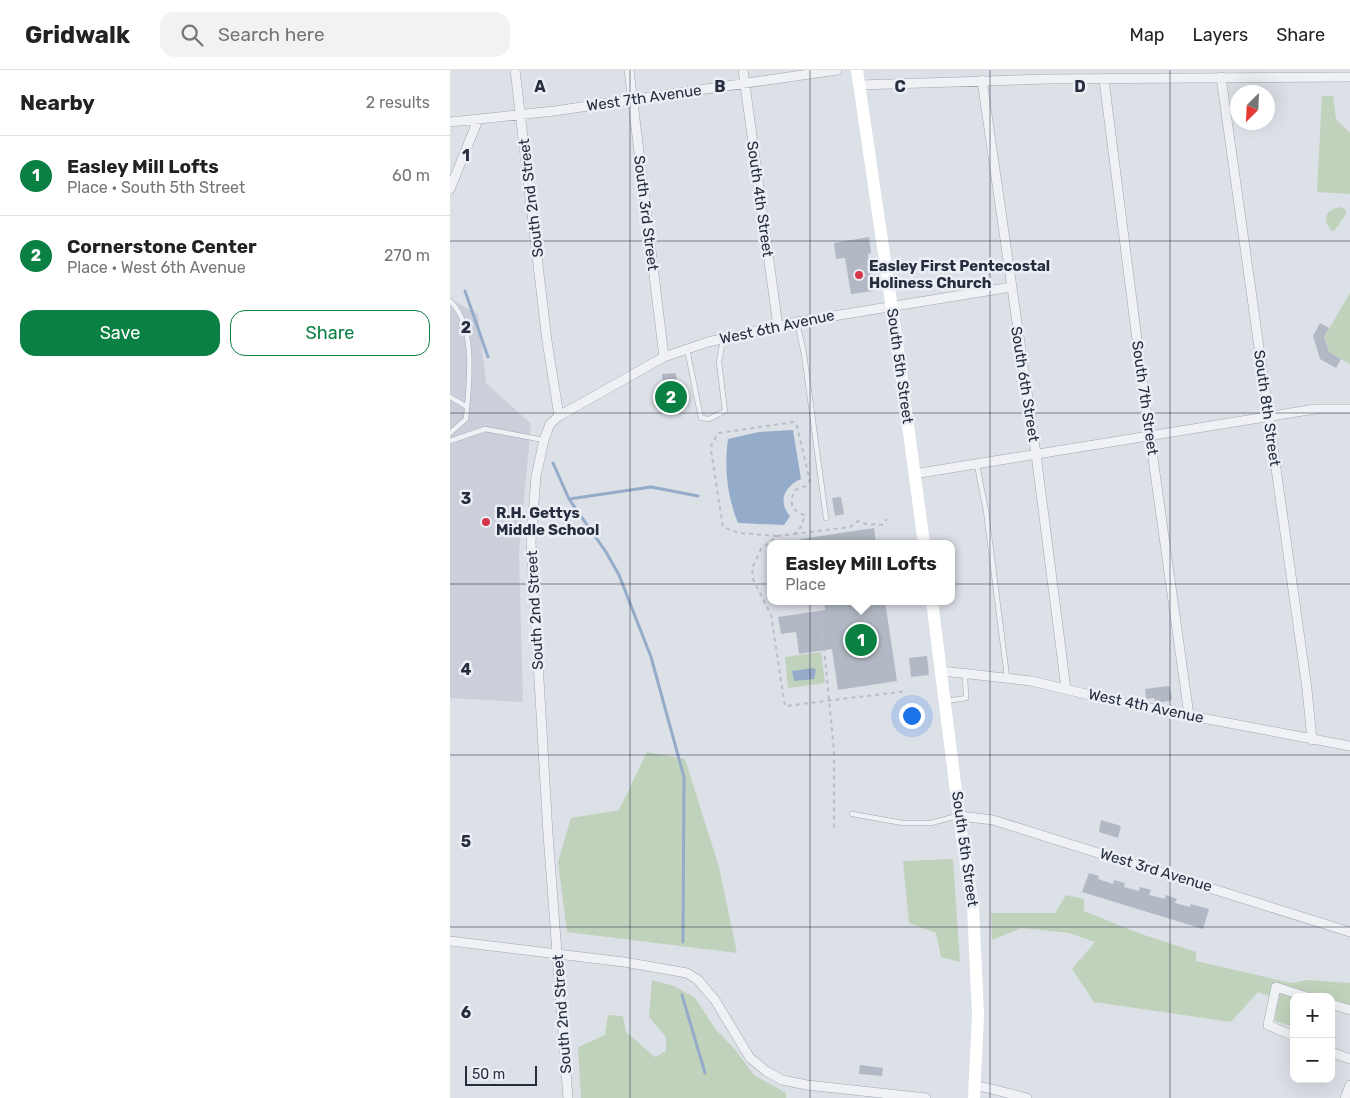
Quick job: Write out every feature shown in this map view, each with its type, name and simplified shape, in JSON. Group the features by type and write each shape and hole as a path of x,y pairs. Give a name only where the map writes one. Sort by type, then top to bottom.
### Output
{"street":[{"name":"South 2nd Street","path":"516,70 548,342 559,416 550,424 544,440 536,476 531,542 568,1098"},
{"name":"South 3rd Street","path":"629,70 664,357"},
{"name":"South 4th Street","path":"743,70 778,327"},
{"name":"West 7th Avenue","path":"450,122 521,115 837,70"},
{"name":"South 5th Street","path":"857,70 892,304 923,540"},
{"path":"858,85 982,80 1048,74 1104,80 1221,77 1350,77"},
{"name":"South 8th Street","path":"1221,77 1307,689 1312,740"},
{"name":"South 6th Street","path":"982,80 1036,454 1066,689"},
{"name":"South 7th Street","path":"1104,80 1189,716"},
{"path":"450,189 478,120"},
{"name":"West 6th Avenue","path":"559,416 664,357 687,349 797,322 892,304 1011,287"},
{"path":"914,474 1315,408 1350,409"},
{"name":"South 5th Street","path":"933,605 973,906 978,1015 974,1098"},
{"name":"West 4th Avenue","path":"942,671 1007,677 1189,716 1350,746"},
{"name":"West 3rd Avenue","path":"960,816 993,820 1350,932"},
{"path":"450,941 687,973 698,980 715,1000 750,1058 766,1071 782,1080 806,1085 926,1098"},
{"path":"1290,1034 1268,1025 1276,987 1295,993"},
{"path":"1335,1005 1350,1010"},
{"path":"1335,1053 1350,1059"},
{"path":"975,1085 1027,1098"},
{"path":"1345,1098 1350,1085"}],"lane":[{"path":"450,301 456,306 464,321 470,370 466,419 451,431"},
{"path":"797,322 804,354 826,518"},
{"path":"687,349 701,418 709,419 725,411 719,362 723,339"},
{"path":"450,397 467,408"},
{"path":"450,441 484,429 544,440"},
{"path":"976,463 986,511 1007,677"},
{"path":"946,701 966,698 964,672"},
{"path":"852,814 903,822 931,823 960,816"}],"path":[{"path":"794,534 801,527 805,515 798,514 793,509 791,496 794,490 806,486 810,481 797,426 794,422 789,421 720,433 712,443 712,450 723,528 739,534 778,536 794,534 850,527 858,520 873,525 882,525 887,519"},
{"path":"774,540 778,536"},
{"path":"767,546 757,555 752,577 771,615 785,706 907,691"},
{"path":"821,616 834,751 834,828"}],"shaded area":[{"name":"R.H. Gettys Middle School","path":"450,299 478,314 486,383 531,424 519,554 523,702 450,698"}],"green space":[{"path":"1322,96 1333,96 1336,119 1350,133 1350,194 1317,192"},
{"path":"1340,207 1346,210 1346,214 1335,230 1332,231 1326,223 1326,216 1331,210"},
{"path":"1350,293 1350,364 1329,352 1324,337"},
{"path":"821,652 825,683 788,688 785,657"},
{"path":"647,752 685,759 719,867 737,953 567,932 558,862 571,818 619,810"},
{"path":"953,859 960,962 941,957 936,933 909,923 903,861"},
{"path":"1066,895 1084,899 1084,911 1141,934 1196,952 1196,961 1291,983 1308,980 1350,983 1350,1010 1335,1010 1335,993 1290,993 1290,1026 1275,1021 1277,999 1258,992 1231,1022 1094,1002 1072,969 1095,942 1069,933 1021,928 992,940 991,913 1055,913"},
{"path":"652,980 674,986 695,998 716,1030 733,1047 754,1075 786,1093 786,1098 581,1098 578,1047 605,1035 608,1015 623,1016 626,1032 655,1057 666,1051 666,1037 649,1017"}],"water":[{"path":"793,430 801,479 795,482 785,494 784,505 790,516 784,525 738,523 731,503 727,482 728,439 759,432"},
{"path":"813,668 816,670 814,679 794,681 792,671"}],"building":[{"name":"Easley First Pentecostal Holiness Church","path":"869,237 871,253 868,254 874,291 851,294 845,258 836,259 834,243"},
{"path":"1320,323 1329,328 1324,337 1329,352 1341,359 1336,368 1320,359 1313,336"},
{"path":"676,373 677,383 682,383 684,408 660,411 658,386 663,386 662,374"},
{"path":"841,497 844,514 835,516 832,498"},
{"path":"874,528 876,540 801,540"},
{"path":"824,605 886,605 897,681 838,690 832,649 799,654 796,632 781,634 778,617 825,610"},
{"path":"927,656 929,675 911,677 909,658"},
{"path":"1170,687 1172,699 1170,701 1156,703 1154,698 1147,699 1145,689"},
{"path":"1101,820 1121,826 1118,838 1099,832"},
{"path":"1089,873 1099,876 1098,879 1113,884 1114,880 1125,883 1124,887 1139,891 1140,887 1151,890 1149,895 1165,899 1166,895 1177,899 1175,903 1190,907 1191,904 1209,909 1203,929 1082,892"},
{"path":"860,1065 883,1068 882,1076 859,1074"}],"waterway":[{"path":"465,291 488,357"},
{"path":"553,463 569,499 606,552 619,575 651,657 684,777 683,942"},
{"path":"569,499 651,487 698,496"},
{"path":"682,995 705,1073"}],"place":[{"name":"Easley First Pentecostal Holiness Church","path":"859,275"},
{"name":"Cornerstone Center","path":"671,397"},
{"name":"R.H. Gettys Middle School","path":"486,522"},
{"name":"Easley Mill Lofts","path":"861,640"}]}
